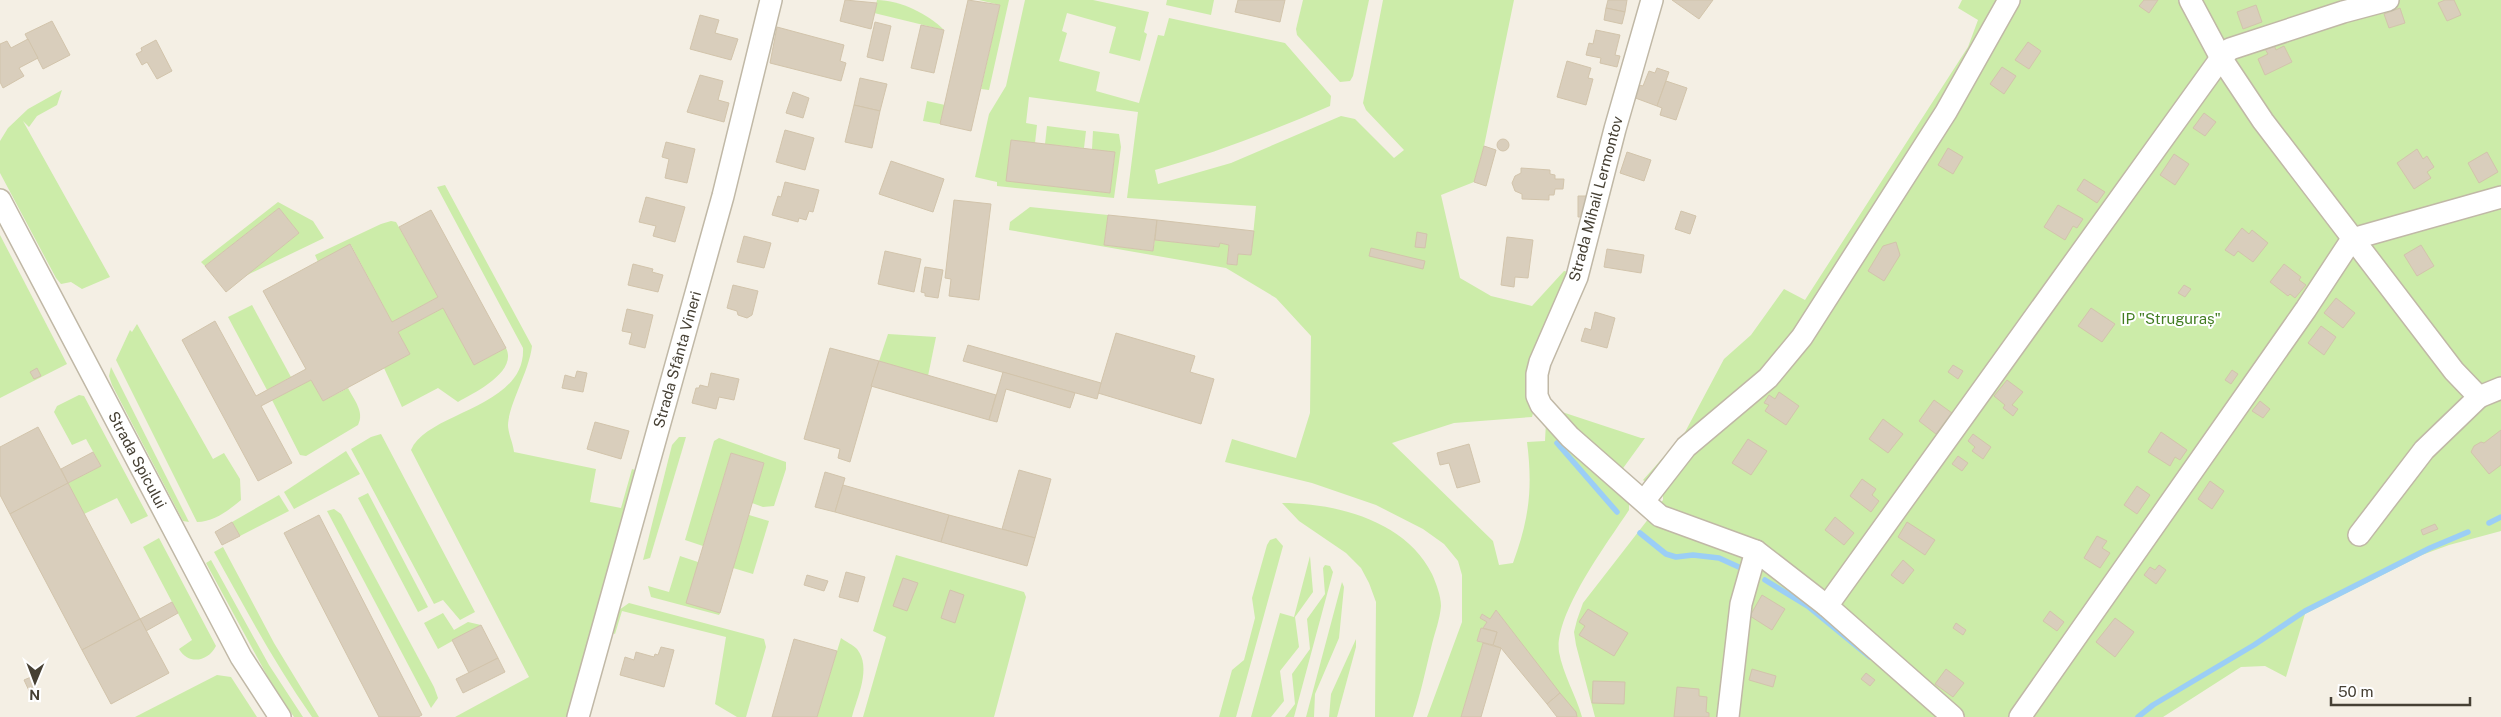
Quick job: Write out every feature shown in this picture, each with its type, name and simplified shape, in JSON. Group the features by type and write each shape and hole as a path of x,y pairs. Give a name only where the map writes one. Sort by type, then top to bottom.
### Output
{"street":[{"name":"Strada Sfânta Vineri","path":"578,717 717,215 771,0"},
{"name":"Strada Mihail Lermontov","path":"1652,0 1615,129 1577,277 1540,362 1537,374 1537,396 1548,414 1570,436 1660,516 1756,551 1827,606 1953,717"},
{"path":"1644,500 1686,447 1768,378 1796,344 1946,112 2009,0"},
{"path":"2190,0 2222,58 2263,121 2454,371 2479,397"},
{"path":"1827,606 2230,49 2343,12 2388,0"},
{"path":"2020,717 2306,309 2352,239 2501,197"},
{"name":"Strada Spicului","path":"0,200 241,657 280,717"},
{"path":"2359,535 2424,450 2479,397 2501,388"},
{"path":"1728,717 1741,604 1756,551"}],"green space":[{"path":"877,0 895,2 922,13 944,30 874,13"},
{"path":"979,0 1009,0 989,90 981,89 1000,5"},
{"path":"1025,0 1093,0 1149,12 1144,32 1147,34 1140,61 1109,53 1116,27 1067,13 1062,31 1067,33 1059,61 1100,72 1096,91 1139,103 1158,35 1164,36 1169,18 1285,43 1331,96 1330,106 1265,133 1155,170 1158,184 1231,163 1341,116 1355,119 1394,158 1404,150 1366,110 1363,103 1383,0 1514,0 1484,146 1474,182 1441,195 1460,278 1491,296 1532,306 1564,271 1570,272 1532,417 1454,423 1392,443 1493,541 1499,565 1513,563 1523,532 1528,504 1530,475 1527,442 1545,441 1546,422 1629,497 1629,510 1596,559 1573,599 1560,636 1559,652 1561,660 1582,717 1577,717 1496,610 1490,619 1482,614 1480,618 1487,622 1481,628 1477,641 1483,643 1461,717 1427,717 1462,622 1462,575 1458,561 1444,544 1423,529 1376,505 1312,483 1225,462 1232,439 1296,458 1310,413 1311,336 1276,298 1226,268 1009,230 1010,222 1030,207 1108,215 1104,245 1153,251 1155,240 1219,247 1220,243 1229,245 1227,264 1237,265 1238,254 1251,255 1256,206 1127,198 1138,112 1029,97 1026,123 1037,125 1035,143 1011,140 1007,181 1110,193 1115,153 1092,149 1093,131 1119,134 1121,147 1114,198 997,186 997,182 975,177 989,114 1006,86"},
{"path":"1167,0 1214,0 1211,15 1166,5"},
{"path":"1303,0 1369,0 1353,76 1350,81 1340,82 1297,35 1296,29"},
{"name":"IP \"Struguraș\"","path":"1962,0 2501,0 2501,531 2449,545 2422,555 2305,614 2286,677 2265,666 2241,667 2163,717 1595,717 1574,632 1583,603 1663,500 1663,494 1643,480 1684,434 1724,359 1751,335 1784,289 1805,300 1968,47 1978,20 1958,8"},
{"path":"62,90 57,105 37,116 29,127 23,121 110,277 82,289 71,282 61,284 56,278 0,173 0,141 8,128 28,109"},
{"path":"927,101 945,105 940,124 923,121"},
{"path":"1047,126 1086,131 1084,148 1045,144"},
{"path":"445,185 532,346 509,416 508,428 514,452 596,469 590,502 621,508 632,469 641,472 570,717 455,717 529,677 411,450 421,437 436,426 493,397 509,384 520,368 523,348 437,187"},
{"path":"278,202 313,221 324,238 245,276 299,233 279,208 205,266 201,262"},
{"path":"391,221 396,222 438,297 392,322 351,245 318,262 315,255"},
{"path":"0,235 67,364 0,398"},
{"path":"252,305 291,377 267,390 228,317"},
{"path":"443,308 474,365 506,348 508,357 506,365 492,381 458,402 438,388 402,407 384,368 410,354 398,332"},
{"path":"137,324 213,459 224,453 240,479 241,500 215,518 197,522 116,360 130,330 132,332"},
{"path":"888,334 936,337 928,376 879,361"},
{"path":"111,367 189,522 183,521 112,385 109,376"},
{"path":"311,380 323,401 348,388 358,406 360,420 358,425 306,456 300,455 272,400"},
{"path":"79,395 84,396 148,516 131,524 117,498 84,514 68,483 101,466 86,439 72,445 54,412 57,406"},
{"path":"1556,410 1641,438 1645,438 1621,471"},
{"path":"381,434 475,612 460,620 443,600 434,604 351,449 371,437"},
{"path":"679,437 686,437 650,558 643,560 672,445"},
{"path":"719,438 786,462 786,469 774,506 763,507 752,503 764,463 731,453 703,546 685,540 714,441"},
{"path":"346,451 360,474 294,509 284,492"},
{"path":"368,493 428,607 418,612 358,498"},
{"path":"279,495 289,511 240,536 232,522"},
{"path":"1282,503 1325,507 1346,511 1368,519 1387,528 1405,541 1420,556 1432,574 1441,602 1439,621 1413,717 1375,717 1376,602 1361,568 1346,553 1299,521"},
{"path":"334,509 341,514 434,687 438,698 431,708 327,511"},
{"path":"749,515 769,521 753,574 733,568"},
{"path":"159,538 216,646 208,655 198,660 187,658 179,649 192,640 143,547"},
{"path":"1276,538 1283,546 1236,717 1219,717 1232,670 1244,660 1255,618 1252,598 1267,545 1270,540"},
{"path":"223,547 274,643 319,717 312,717 285,677 249,615 214,552"},
{"path":"896,555 1024,592 1026,597 994,717 863,717 886,637 873,631"},
{"path":"680,556 698,562 720,613 719,615 651,597 648,586 669,592"},
{"path":"1310,556 1313,592 1295,617 1299,647 1280,671 1284,701 1271,717 1251,717 1280,613 1294,617"},
{"path":"211,560 269,665 303,717 294,717 271,683 206,563"},
{"path":"1325,565 1330,566 1333,572 1294,717 1285,717 1295,704 1292,674 1310,649 1307,619 1325,594 1323,568"},
{"path":"1342,582 1344,587 1339,638 1315,694 1314,717 1306,717"},
{"path":"629,603 764,639 766,647 746,717 737,717 715,704 726,637 622,611 615,634 613,633 619,610"},
{"path":"443,613 454,630 468,622 481,625 438,649 424,623"},
{"path":"841,638 857,649 861,657 863,674 860,692 852,717 817,717"},
{"path":"1356,639 1356,647 1337,717 1329,717 1331,694"},
{"path":"217,675 231,677 257,717 135,717"}],"building":[{"path":"845,0 877,3 871,29 840,21"},
{"path":"968,0 1000,5 971,131 940,124"},
{"path":"1238,0 1285,0 1280,22 1235,12"},
{"path":"1608,0 1627,0 1625,12 1606,8"},
{"path":"1672,0 1713,0 1699,19"},
{"path":"2144,0 2158,0 2149,13 2139,6"},
{"path":"2445,0 2454,0 2461,15 2447,21 2438,3"},
{"path":"2256,5 2262,22 2243,29 2237,12"},
{"path":"1606,8 1625,12 1622,24 1604,20"},
{"path":"2400,8 2405,23 2389,28 2384,14"},
{"path":"700,15 719,20 715,33 738,39 731,60 690,49"},
{"path":"52,21 70,55 43,69 25,34"},
{"path":"875,22 891,26 883,61 867,57"},
{"path":"921,25 944,30 934,73 911,68"},
{"path":"777,27 844,45 840,61 846,63 841,81 770,63"},
{"path":"1596,30 1620,35 1615,55 1620,56 1617,67 1600,63 1601,58 1586,55 1589,43 1593,44"},
{"path":"28,39 38,58 19,68 24,76 3,88 0,82 0,44 7,41 11,48"},
{"path":"156,40 172,71 157,79 147,62 142,65 136,54 142,51 141,48"},
{"path":"2028,42 2041,51 2029,69 2015,60"},
{"path":"2274,45 2276,50 2284,46 2292,62 2265,75 2258,59 2268,54 2265,49"},
{"path":"1567,61 1591,68 1588,78 1593,79 1586,105 1557,97"},
{"path":"2002,67 2016,76 2004,94 1990,84"},
{"path":"1657,68 1669,72 1657,106 1630,96 1635,84 1643,86 1649,71 1655,73"},
{"path":"700,75 723,81 718,100 729,103 724,122 687,112"},
{"path":"860,78 887,84 880,111 854,105"},
{"path":"1666,81 1687,88 1676,120 1660,115 1662,108 1657,106"},
{"path":"793,92 809,98 803,118 786,113"},
{"path":"854,105 880,111 872,148 845,142"},
{"path":"2204,113 2216,122 2205,136 2193,128"},
{"path":"785,130 814,138 805,170 776,162"},
{"path":"1501,139 1505,139 1509,145 1505,151 1501,151 1497,147 1497,143"},
{"path":"1011,140 1115,152 1110,193 1006,181"},
{"path":"666,142 695,149 687,183 665,178 669,159 662,157"},
{"path":"1484,146 1496,150 1486,186 1474,182"},
{"path":"1948,148 1963,157 1953,174 1938,165"},
{"path":"2417,149 2423,159 2427,156 2434,167 2427,172 2431,178 2414,189 2397,163"},
{"path":"1627,152 1651,160 1644,181 1620,173"},
{"path":"2487,152 2498,172 2479,183 2468,163"},
{"path":"2174,154 2189,164 2175,185 2160,175"},
{"path":"891,161 944,179 933,212 879,194"},
{"path":"1521,168 1550,170 1550,174 1555,175 1555,179 1564,179 1563,189 1555,189 1554,195 1549,195 1549,200 1522,199 1522,194 1515,191 1512,183 1515,176 1521,173"},
{"path":"2084,179 2105,192 2097,203 2077,190"},
{"path":"785,182 819,190 813,212 809,211 806,220 799,218 798,222 772,215 778,196 781,197"},
{"path":"1578,196 1590,196 1584,217 1578,217"},
{"path":"646,197 685,207 675,242 653,236 656,226 639,222"},
{"path":"954,200 991,204 979,300 949,296 951,279 945,278"},
{"path":"2058,205 2083,219 2077,228 2073,226 2065,240 2044,227"},
{"path":"279,208 299,233 226,292 205,266"},
{"path":"431,210 506,348 474,365 443,308 398,332 410,354 323,401 311,380 261,406 292,463 258,481 182,340 215,321 256,396 306,369 263,291 350,244 392,322 438,297 399,227"},
{"path":"1681,211 1696,216 1690,234 1675,229"},
{"path":"1108,215 1157,220 1153,251 1104,245"},
{"path":"1157,220 1254,231 1251,255 1238,254 1237,265 1227,264 1229,245 1220,243 1219,247 1155,240"},
{"path":"2242,228 2249,234 2252,230 2268,243 2253,262 2238,251 2234,256 2225,250"},
{"path":"1417,232 1427,234 1425,248 1415,247"},
{"path":"744,236 771,243 764,268 737,262"},
{"path":"1507,237 1533,240 1528,278 1515,277 1514,287 1501,285"},
{"path":"1896,242 1900,255 1884,281 1868,271 1883,246"},
{"path":"2421,245 2434,266 2417,276 2404,255"},
{"path":"1371,248 1425,261 1423,269 1369,256"},
{"path":"1607,249 1644,255 1641,273 1604,267"},
{"path":"885,251 921,259 914,292 878,284"},
{"path":"633,264 653,269 652,272 663,275 658,292 628,285"},
{"path":"2284,264 2301,277 2299,280 2306,285 2295,298 2290,294 2288,296 2270,282"},
{"path":"925,267 943,270 938,298 925,296 925,293 921,292"},
{"path":"733,285 758,291 752,315 747,318 738,315 737,311 727,308"},
{"path":"2184,285 2191,289 2185,297 2178,293"},
{"path":"2336,298 2355,313 2343,328 2324,313"},
{"path":"2091,308 2115,324 2102,342 2078,326"},
{"path":"627,309 653,315 645,348 629,344 632,333 622,331"},
{"path":"1595,312 1615,318 1607,348 1581,341 1585,328 1591,330"},
{"path":"2321,326 2336,337 2324,355 2308,343"},
{"path":"1116,333 1195,356 1190,372 1214,379 1201,424 1098,393"},
{"path":"968,345 1101,383 1097,399 963,361"},
{"path":"830,348 879,361 850,462 838,458 840,449 804,439"},
{"path":"879,361 996,395 989,420 871,386"},
{"path":"1953,365 1963,371 1958,379 1948,372"},
{"path":"37,368 41,376 34,379 30,372"},
{"path":"2232,370 2238,374 2231,384 2225,380"},
{"path":"577,371 587,373 583,392 562,388 565,375 575,378"},
{"path":"1003,372 1075,393 1070,408 1006,389 997,422 989,420"},
{"path":"711,373 739,379 734,400 719,397 716,409 692,403 696,388 699,388 700,385 708,387"},
{"path":"2007,380 2023,392 2012,405 2018,409 2013,416 2003,408 2005,405 1994,396"},
{"path":"1779,392 1799,406 1786,425 1765,411 1769,405 1764,403 1769,395 1775,399"},
{"path":"1934,400 1952,413 1936,434 1919,421"},
{"path":"2260,401 2270,409 2263,418 2252,411"},
{"path":"1883,419 1903,434 1888,453 1869,439"},
{"path":"595,422 629,431 621,459 587,449"},
{"path":"38,427 68,483 10,514 0,495 0,447"},
{"path":"2501,430 2501,465 2489,474 2471,452 2474,446 2481,442 2484,443"},
{"path":"2161,432 2187,450 2180,460 2175,457 2170,466 2148,452"},
{"path":"1973,434 1991,447 1983,459 1972,451 1975,447 1968,441"},
{"path":"1748,439 1767,451 1751,475 1732,463"},
{"path":"1469,444 1480,482 1457,488 1449,463 1440,465 1437,453"},
{"path":"93,452 101,466 68,483 61,469"},
{"path":"731,453 764,463 720,613 686,603"},
{"path":"1958,456 1968,463 1962,471 1952,464"},
{"path":"1019,470 1051,479 1035,538 1002,529"},
{"path":"825,472 845,478 835,512 815,507"},
{"path":"1862,479 1876,489 1872,495 1879,501 1871,512 1850,496"},
{"path":"2210,481 2224,491 2212,509 2198,499"},
{"path":"68,483 140,619 82,650 10,514"},
{"path":"843,485 949,515 941,542 835,512"},
{"path":"2137,486 2150,495 2137,514 2124,505"},
{"path":"319,515 422,715 418,717 379,717 284,533"},
{"path":"949,515 1035,538 1027,566 941,542"},
{"path":"1835,517 1854,533 1844,545 1825,530"},
{"path":"232,522 240,536 222,545 215,532"},
{"path":"1907,522 1935,540 1925,555 1898,537"},
{"path":"2435,524 2438,529 2423,535 2421,530"},
{"path":"2097,536 2107,541 2102,548 2110,553 2100,568 2084,558"},
{"path":"1903,560 1914,570 1903,584 1891,575"},
{"path":"2159,565 2166,570 2156,584 2144,575 2150,567 2155,570"},
{"path":"846,572 865,577 858,602 839,597"},
{"path":"807,575 828,581 824,591 804,585"},
{"path":"903,578 918,583 907,611 893,606"},
{"path":"950,590 964,595 955,623 941,618"},
{"path":"1762,595 1785,609 1772,630 1750,616"},
{"path":"172,602 178,613 146,631 140,619"},
{"path":"1588,609 1628,633 1614,656 1579,635 1585,626 1579,622"},
{"path":"1496,610 1560,693 1547,704 1501,648 1493,645 1497,632 1483,628 1487,622 1480,618 1482,614 1490,619"},
{"path":"2050,611 2064,622 2057,631 2043,621"},
{"path":"2115,618 2134,632 2115,657 2096,642"},
{"path":"140,619 169,673 111,704 82,650"},
{"path":"1956,623 1966,630 1963,635 1953,628"},
{"path":"481,625 498,658 469,673 452,640"},
{"path":"1481,628 1497,632 1493,645 1477,641"},
{"path":"794,639 837,651 817,717 772,717"},
{"path":"1483,643 1501,648 1481,717 1461,717"},
{"path":"661,647 674,650 664,687 620,675 625,657 634,660 636,652 654,657 655,654 658,655"},
{"path":"498,658 505,672 463,693 456,679"},
{"path":"1752,669 1776,676 1773,687 1749,680"},
{"path":"1946,669 1964,683 1953,697 1935,684"},
{"path":"1866,673 1875,680 1870,686 1861,679"},
{"path":"31,677 39,694 32,697 24,680"},
{"path":"1593,681 1625,682 1624,704 1592,703"},
{"path":"1677,687 1699,689 1699,696 1707,697 1706,712 1709,713 1709,717 1674,717"},
{"path":"1560,693 1576,712 1577,717 1557,717 1547,704"}],"waterway":[{"path":"1557,443 1617,512"},
{"path":"2489,523 2501,517"},
{"path":"2138,717 2153,705 2254,645 2305,611 2430,548 2468,532"},
{"path":"1640,533 1666,554 1676,557 1693,555 1719,558 1741,568"},
{"path":"1765,580 1809,607 1870,657"}]}
